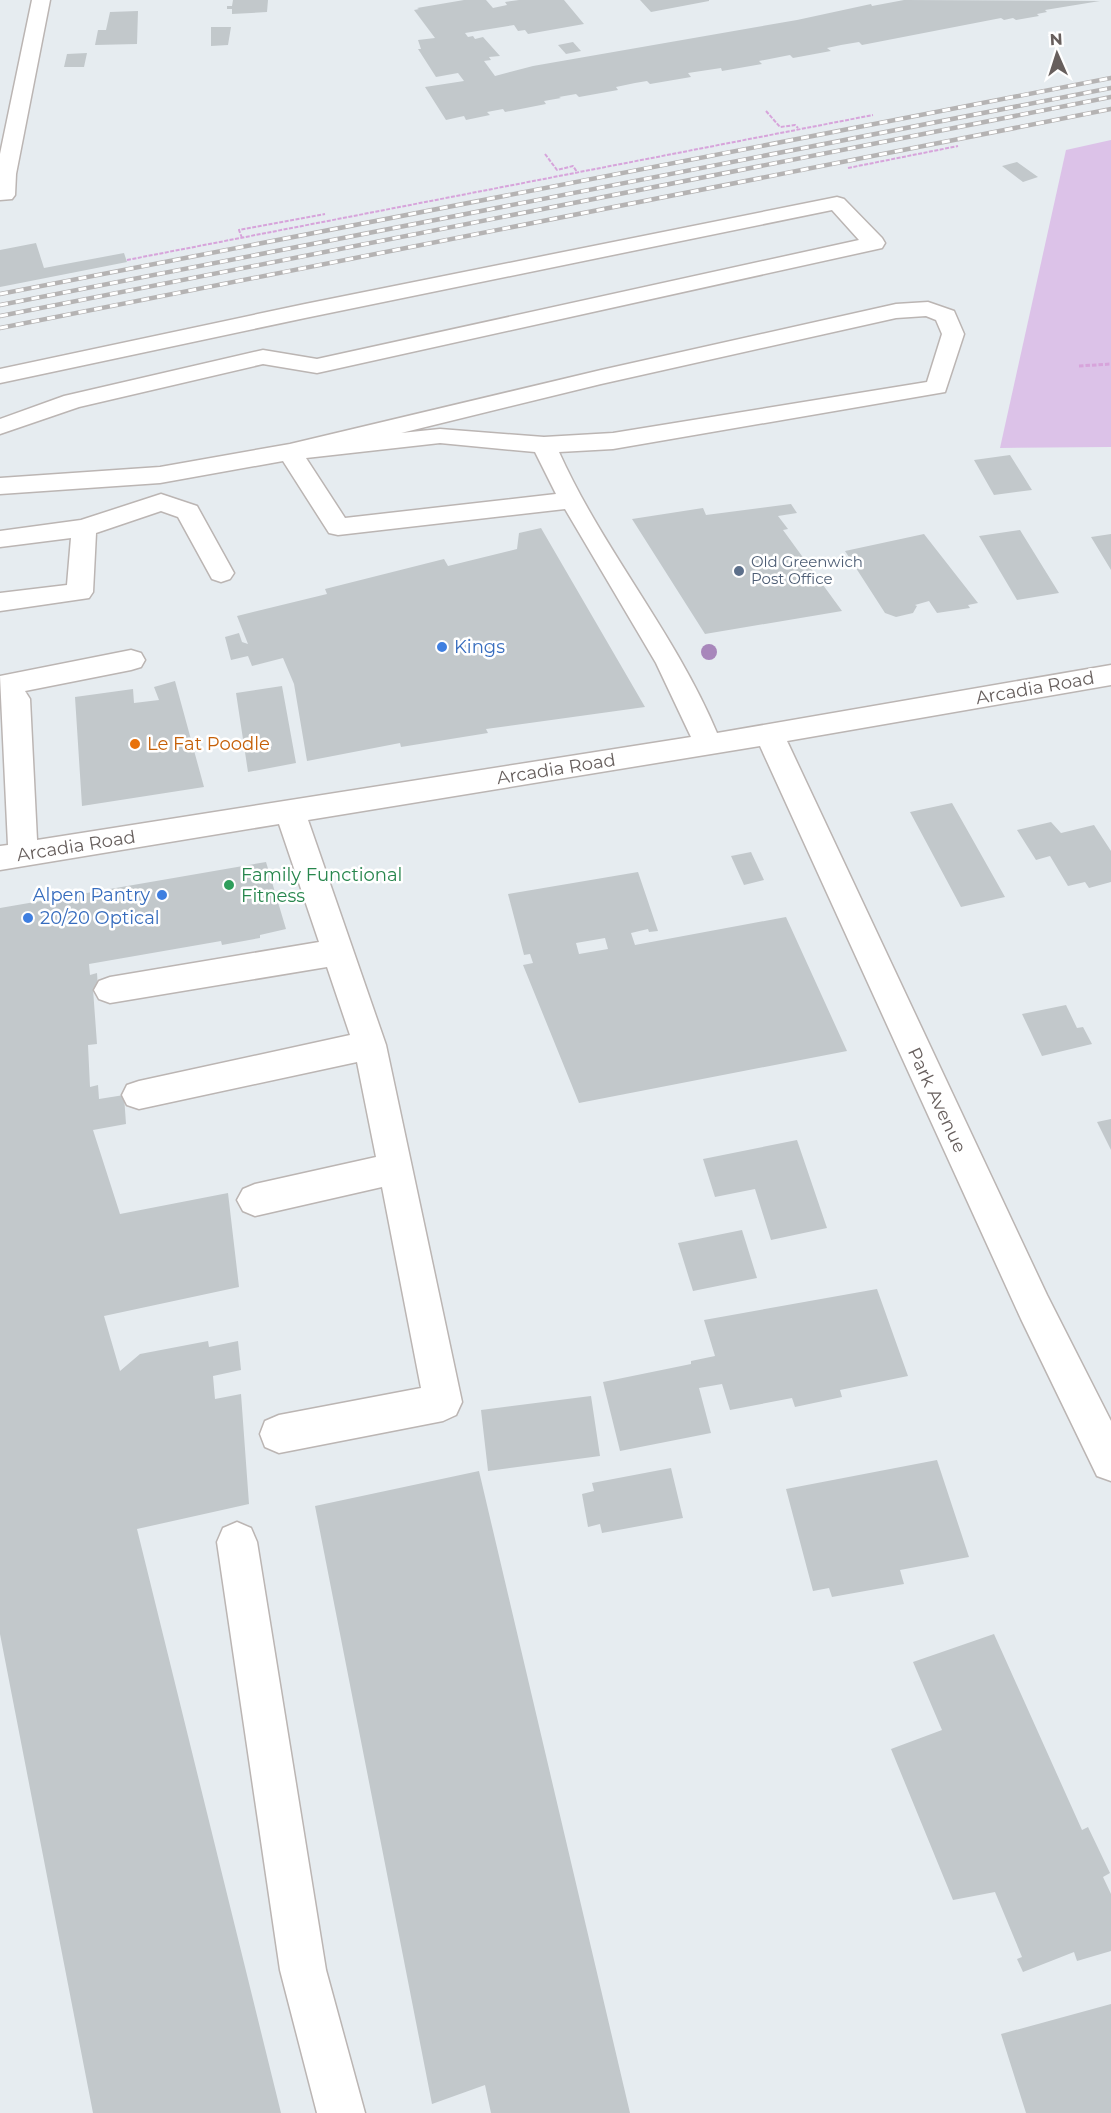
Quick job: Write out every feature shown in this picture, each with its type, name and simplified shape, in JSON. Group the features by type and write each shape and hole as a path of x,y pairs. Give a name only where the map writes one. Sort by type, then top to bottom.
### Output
{"street":[{"path":"5,195 6,174 42,0"},
{"path":"0,376 305,311 837,203 874,243 317,366 263,357 72,401 0,428"},
{"path":"0,486 159,475 290,452 590,380 896,311 928,309 946,316 953,333 937,387 613,441 544,445 440,436 290,452"},
{"path":"57,364 72,401"},
{"path":"544,445 572,500 666,657 696,713 708,744"},
{"path":"290,452 338,527 572,500"},
{"path":"159,475 161,502"},
{"path":"0,539 84,528 161,502 188,512 221,573"},
{"path":"0,602 81,592 84,528"},
{"path":"3,686 131,660"},
{"name":"Arcadia Road","path":"11,856 769,734 1111,675"},
{"path":"3,686 16,699 11,856"},
{"name":"Park Avenue","path":"769,734 1029,1296 1111,1462"},
{"path":"279,1434 443,1402 370,1045 290,812"},
{"path":"110,990 338,952"},
{"path":"140,1095 370,1045"},
{"path":"255,1200 395,1168"},
{"path":"237,1542 303,1970 341,2113"}],"path":[{"path":"766,111 780,127 795,124 799,129"},
{"path":"127,260 873,115"},
{"path":"545,154 557,170 573,166 577,172"},
{"path":"242,238 239,230 325,214"},
{"path":"1079,366 1111,364"}],"shaded area":[{"path":"1111,140 1111,447 1000,448 1066,150"}],"building":[{"path":"233,0 268,0 267,12 232,14 232,9 227,9 227,6 232,6"},
{"path":"464,0 486,0 493,8 507,5 505,2 519,0 564,0 584,24 528,34 525,30 518,31 514,25 465,33 468,37 473,36 475,39 483,37 500,56 489,57 491,60 484,61 495,76 533,66 797,20 871,4 872,6 904,0 1100,1 1045,10 1047,12 1037,14 1039,16 1016,20 1001,18 862,45 859,42 841,45 827,48 831,51 793,58 790,55 759,61 762,64 722,71 721,68 688,73 691,77 650,84 647,81 635,83 616,87 618,90 579,97 576,94 544,101 546,104 505,112 503,109 487,112 490,115 466,120 464,116 446,120 425,87 464,81 458,73 436,77 418,49 421,49 418,40 435,38 414,10"},
{"path":"640,0 709,0 709,1 651,12"},
{"path":"138,11 137,44 95,45 98,30 106,30 110,12"},
{"path":"211,27 231,27 228,45 211,46"},
{"path":"573,42 581,51 566,54 558,45"},
{"path":"87,53 84,67 64,67 67,54"},
{"path":"1017,162 1038,177 1023,182 1002,166"},
{"path":"36,243 44,268 124,253 127,262 0,287 0,250"},
{"path":"1010,455 1032,490 994,495 974,460"},
{"name":"Old Greenwich Post Office","path":"791,504 797,513 778,516 788,529 783,530 842,611 705,634 632,519 703,508 706,515"},
{"path":"541,528 645,707 486,729 488,733 401,747 400,743 307,761 294,684 283,658 252,666 248,656 231,660 225,637 239,633 242,642 248,644 237,616 327,594 325,589 444,559 448,566 517,549 519,533"},
{"path":"1020,530 1059,593 1017,600 979,536"},
{"path":"924,534 978,603 968,605 970,608 937,613 929,601 915,605 917,606 913,613 896,617 885,613 845,551"},
{"path":"1111,534 1111,570 1091,537"},
{"path":"175,681 204,787 82,806 75,697 133,689 134,703 159,700 154,687"},
{"path":"282,686 296,763 248,772 236,693"},
{"path":"952,803 1005,897 961,907 910,812"},
{"path":"1051,822 1061,833 1094,825 1111,851 1111,882 1089,888 1085,882 1068,886 1050,856 1036,860 1017,830"},
{"path":"751,852 764,880 744,885 731,856"},
{"path":"266,862 286,929 260,935 260,938 222,945 221,941 89,964 90,975 97,973 98,988 93,989 97,1044 88,1045 90,1087 98,1085 99,1099 124,1095 126,1124 93,1130 120,1214 228,1193 239,1287 104,1316 120,1371 140,1354 208,1341 209,1347 238,1341 241,1370 213,1376 215,1399 241,1394 249,1504 137,1529 281,2113 93,2113 0,1634 0,908"},
{"path":"638,872 658,931 649,932 648,929 631,933 635,945 786,917 847,1051 579,1103 523,965 533,963 530,954 524,955 508,894","holes":["605,938 608,949 579,954 576,943"]},
{"path":"1066,1005 1077,1028 1083,1027 1092,1044 1042,1056 1022,1014"},
{"path":"1111,1119 1111,1150 1097,1122"},
{"path":"797,1140 827,1228 771,1240 755,1189 715,1197 703,1159"},
{"path":"742,1230 757,1278 693,1291 678,1243"},
{"path":"877,1289 908,1376 840,1390 842,1397 795,1407 792,1398 730,1410 722,1384 699,1388 711,1433 620,1451 603,1382 691,1364 691,1361 715,1356 704,1320"},
{"path":"591,1396 600,1456 488,1471 481,1410"},
{"path":"937,1460 969,1557 900,1570 904,1584 832,1597 829,1588 813,1591 786,1489"},
{"path":"671,1468 683,1518 602,1533 600,1524 588,1527 582,1494 594,1491 592,1483"},
{"path":"479,1471 630,2113 491,2113 485,2085 432,2104 315,1506"},
{"path":"994,1634 1082,1830 1088,1827 1110,1873 1103,1877 1111,1894 1111,1951 1077,1961 1074,1952 1023,1972 1017,1959 1022,1957 995,1892 953,1900 891,1749 942,1730 913,1662"},
{"path":"1111,2004 1111,2113 1026,2113 1001,2034"}],"railway":[{"path":"0,294 1111,78"},
{"path":"0,305 1111,88"},
{"path":"0,316 1111,97"},
{"path":"0,328 1111,109"}],"place":[{"name":"Old Greenwich Post Office","path":"739,571"},
{"name":"Kings","path":"442,647"},
{"name":"Le Fat Poodle","path":"135,744"},
{"name":"Family Functional Fitness","path":"229,885"},
{"name":"Alpen Pantry","path":"162,895"},
{"name":"20/20 Optical","path":"28,918"}]}
